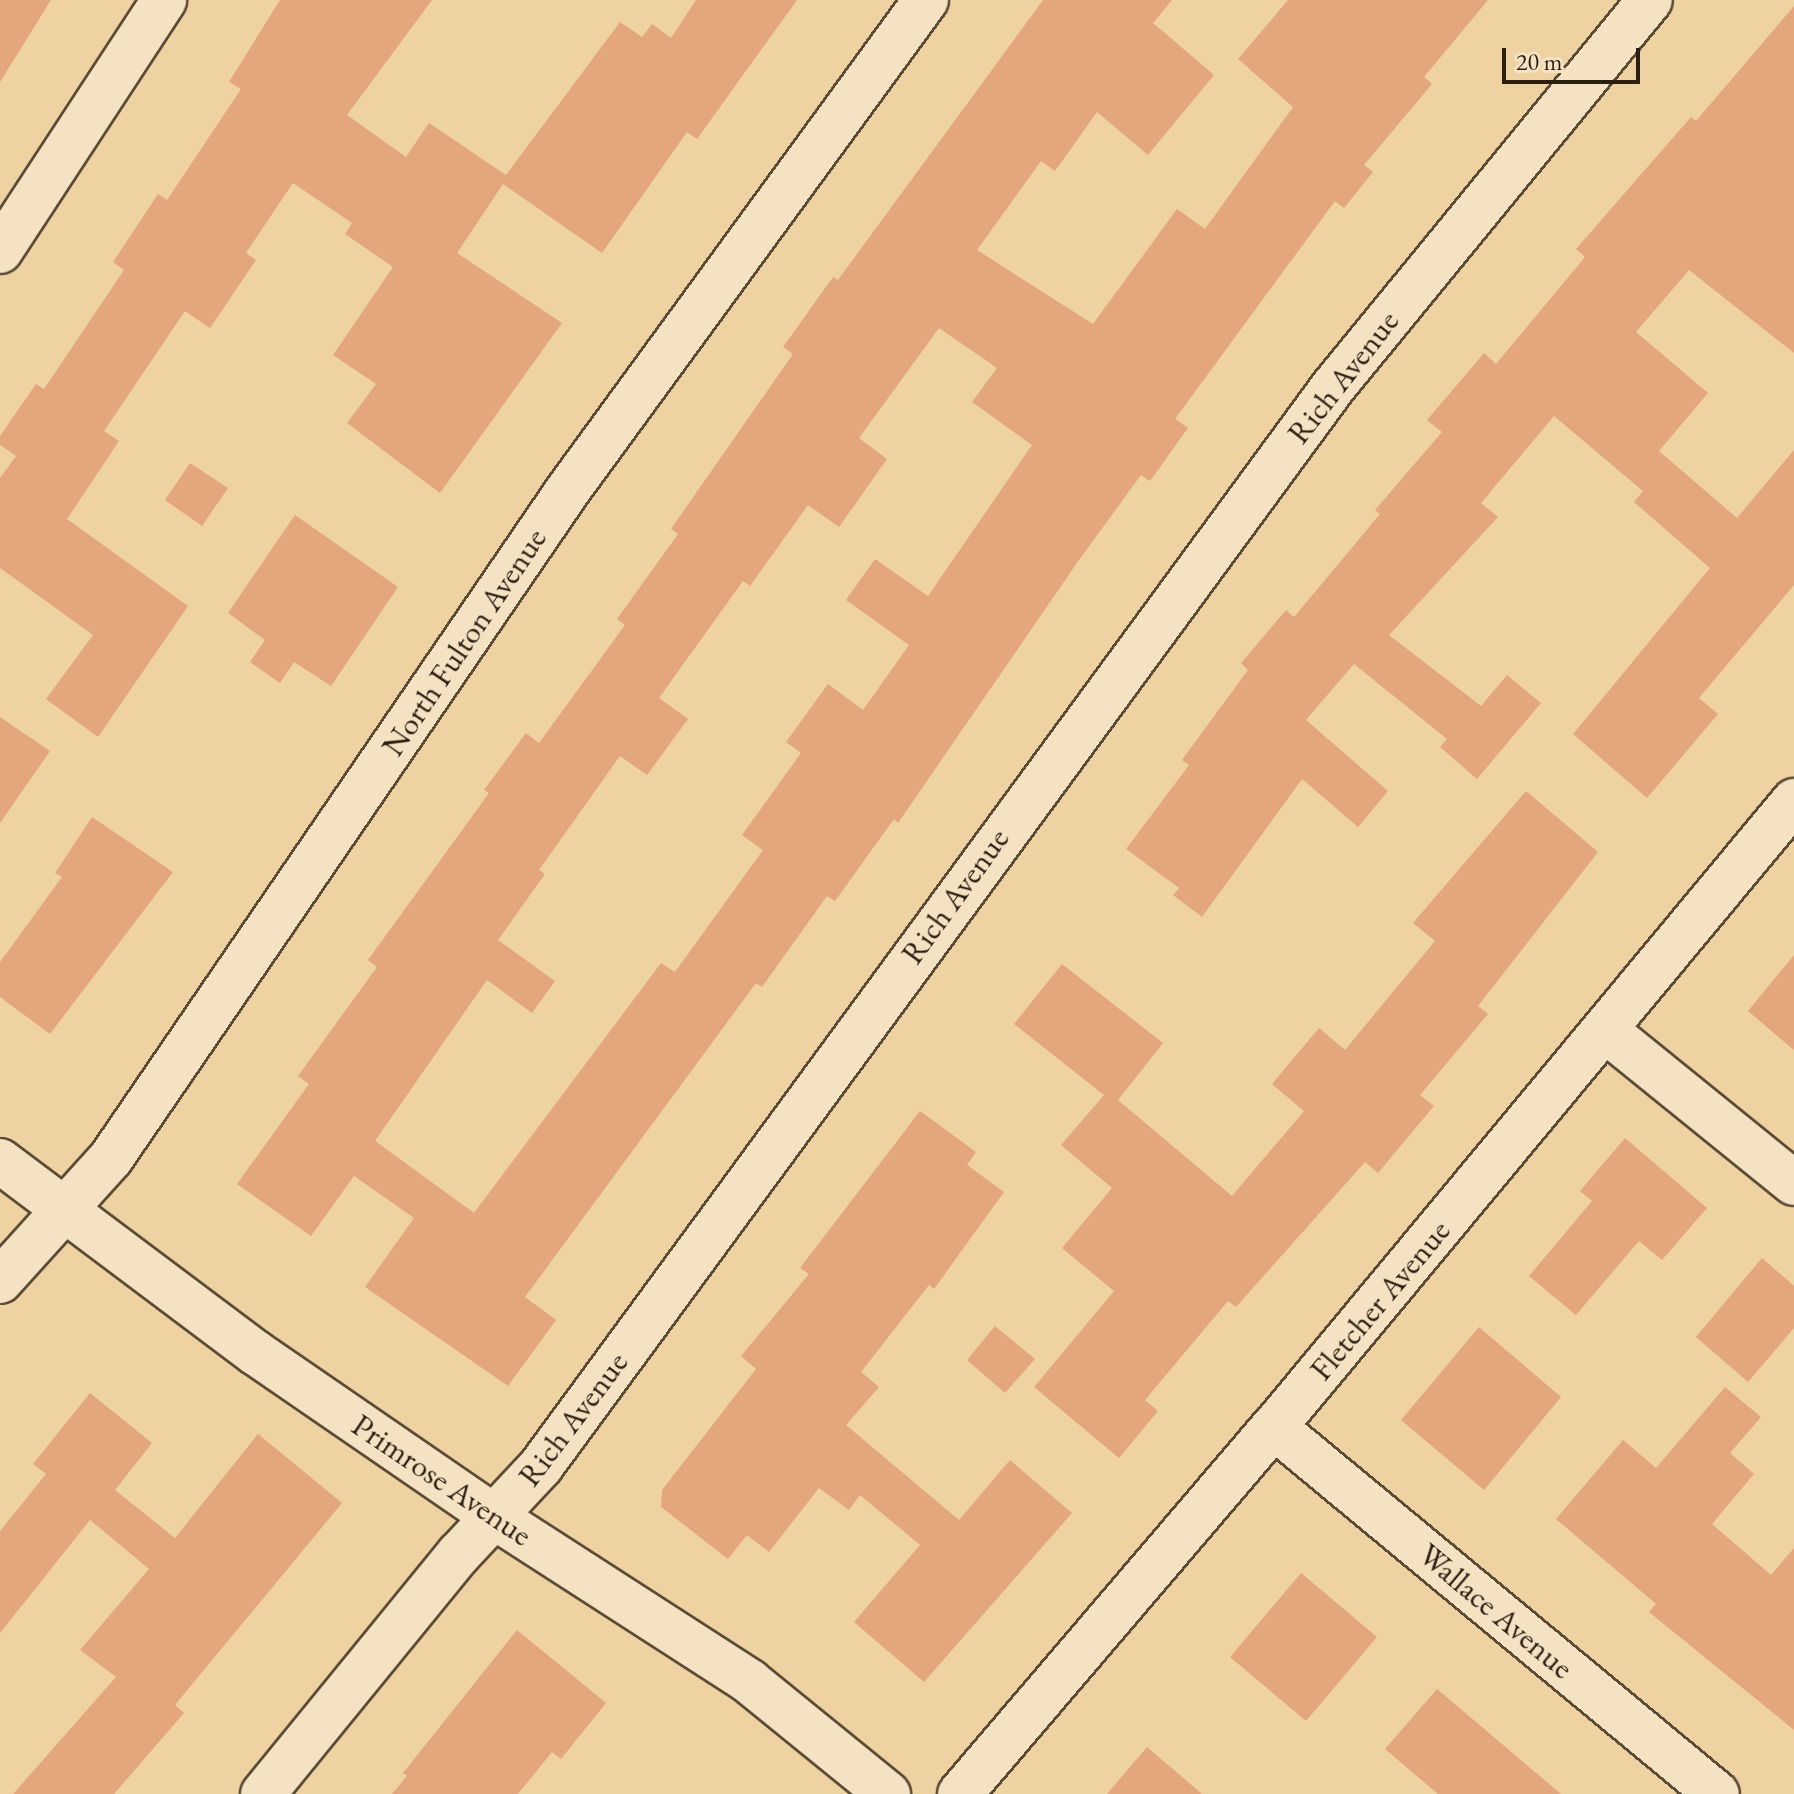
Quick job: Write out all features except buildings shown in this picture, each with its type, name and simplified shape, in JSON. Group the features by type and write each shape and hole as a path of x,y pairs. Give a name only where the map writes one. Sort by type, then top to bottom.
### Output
{"street":[{"path":"0,251 164,0"},
{"name":"North Fulton Avenue","path":"0,1281 111,1158 568,490 926,0"},
{"name":"Rich Avenue","path":"263,1794 459,1554 496,1518 541,1466 1333,387 1650,0"},
{"name":"Fletcher Avenue","path":"960,1794 1274,1427 1794,801"},
{"path":"1605,1030 1794,1183"},
{"name":"Primrose Avenue","path":"0,1161 67,1208 256,1353 496,1518 750,1682 888,1794"},
{"name":"Wallace Avenue","path":"1274,1427 1717,1794"}]}
